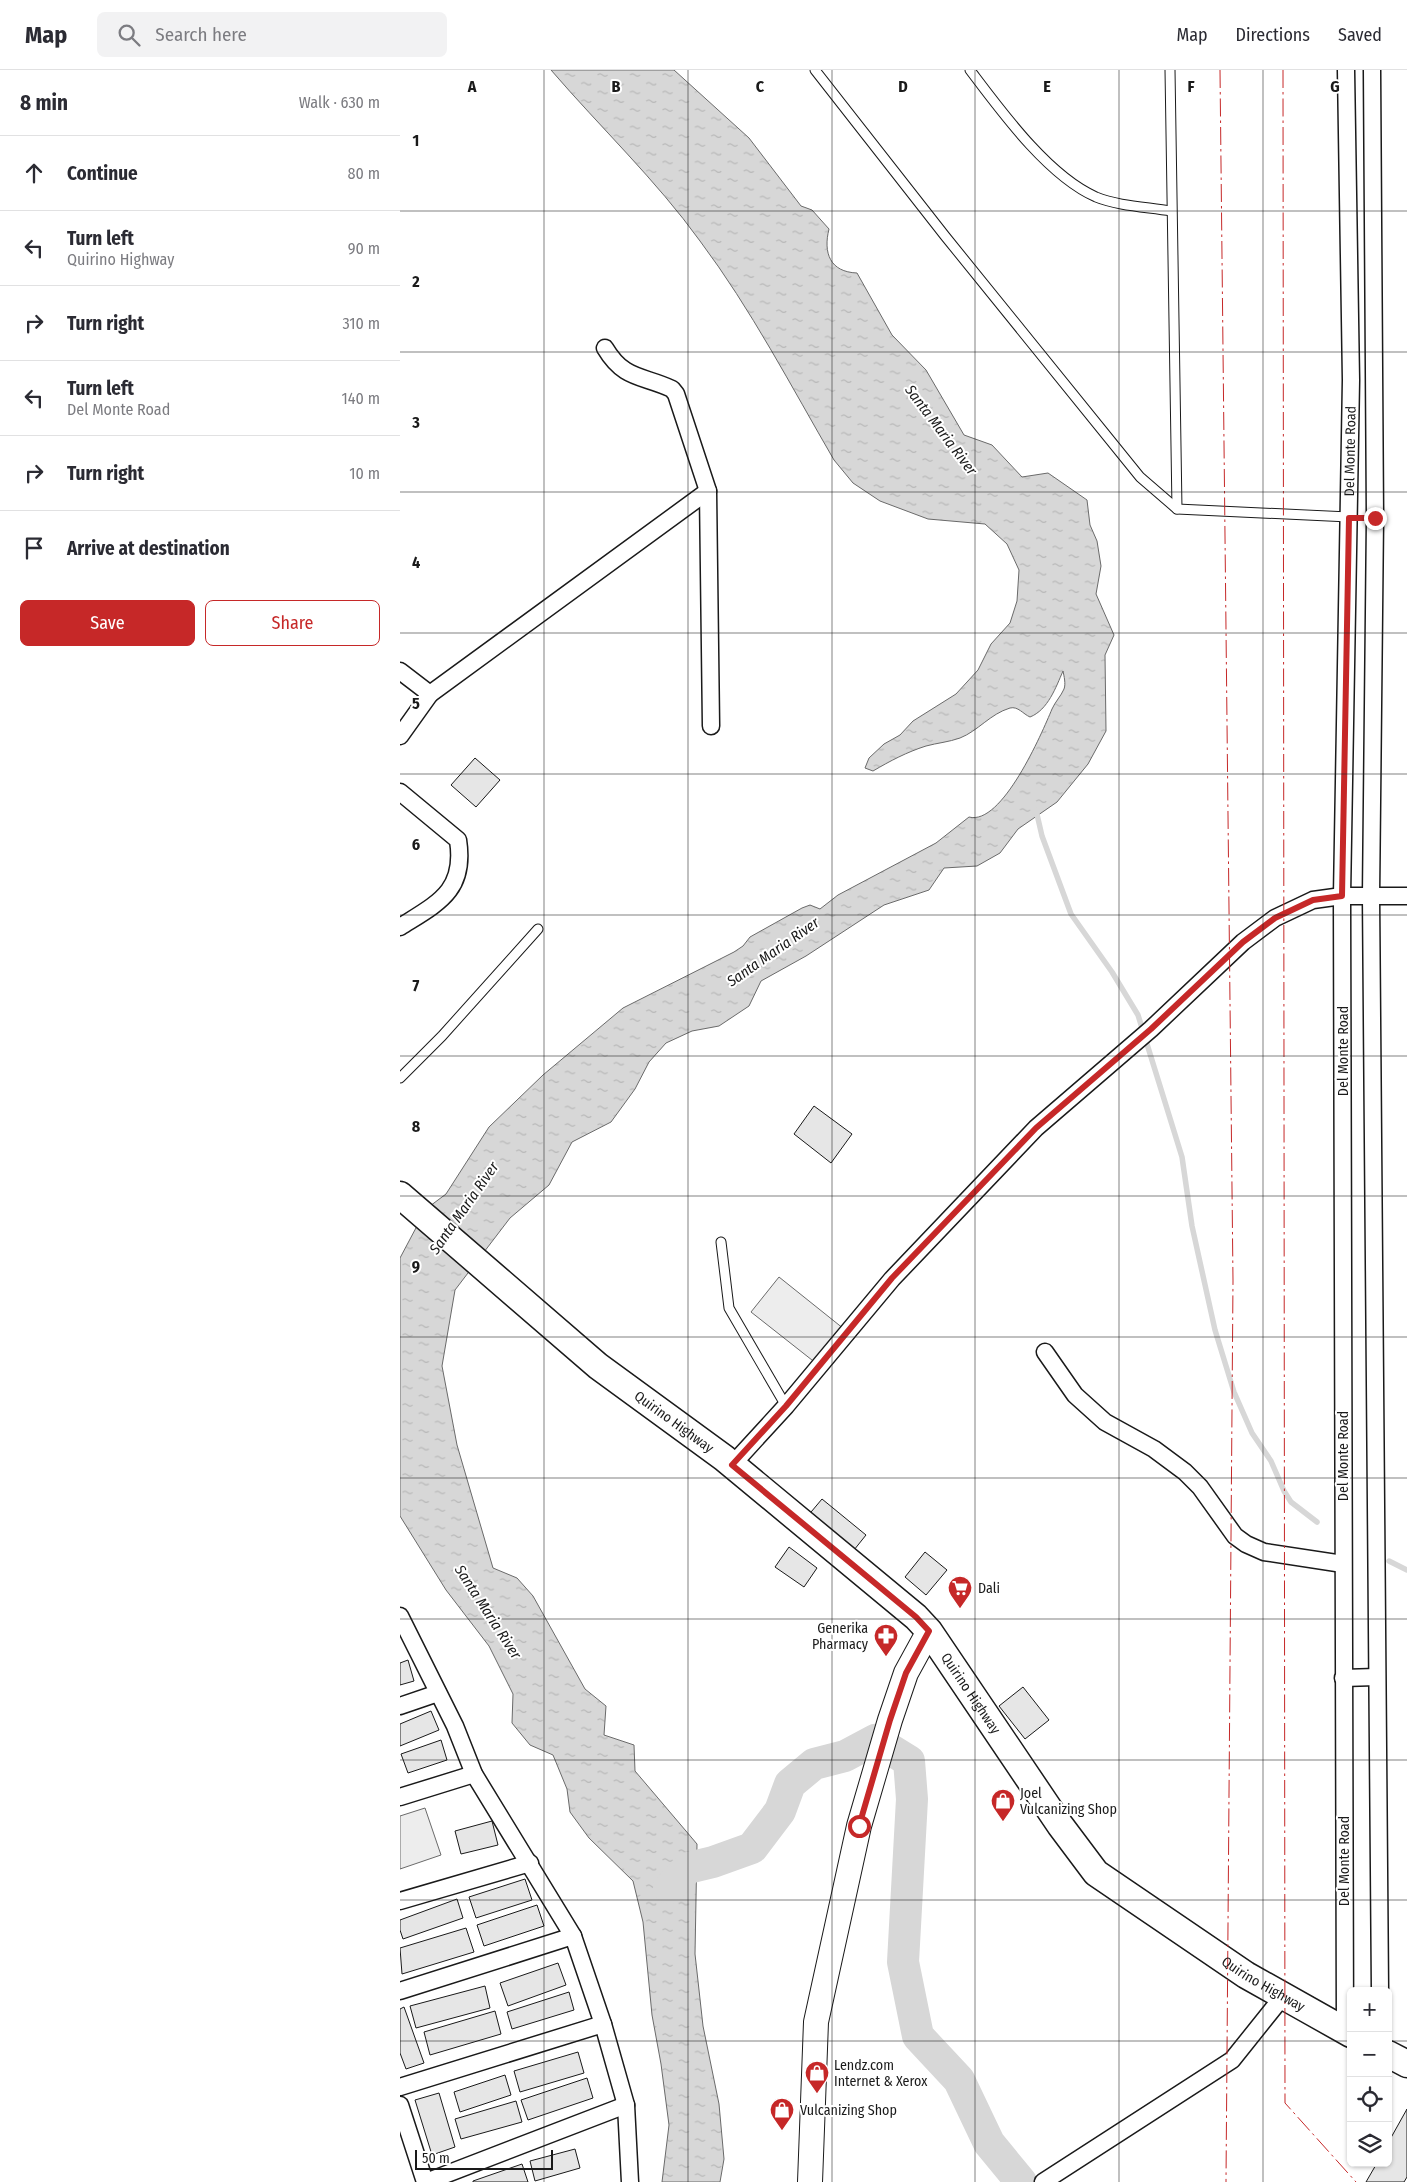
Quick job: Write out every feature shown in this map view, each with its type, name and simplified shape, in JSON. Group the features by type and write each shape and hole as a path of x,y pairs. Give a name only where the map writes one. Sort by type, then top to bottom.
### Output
{"main road":[{"name":"Quirino Highway","path":"404,1198 598,1366 732,1465 916,1617 929,1631 1060,1825 1096,1873 1246,1976 1284,1995 1347,2032"},
{"path":"1392,2056 1407,2064"}],"street":[{"name":"Del Monte Road","path":"1346,70 1351,380 1342,896 1343,1564 1348,2032"},
{"name":"Del Monte Road","path":"1372,70 1375,518 1371,896 1380,1987"},
{"path":"605,348 614,362 632,375 672,389 676,394 708,491 711,726"},
{"path":"400,736 430,694 708,491"},
{"path":"1349,518 1375,518"},
{"path":"400,671 430,694"},
{"path":"400,792 458,840 461,857 455,882 442,900 400,927"},
{"path":"732,1465 786,1406 892,1278 1036,1128 1145,1034 1243,942 1275,918 1313,900 1342,896 1407,896"},
{"path":"1045,1352 1075,1395 1105,1422 1154,1449 1185,1472 1200,1487 1235,1536 1246,1544 1264,1552 1343,1564"},
{"path":"400,1616 455,1726 474,1774 574,1936 626,2105 630,2182"},
{"path":"810,2182 816,2022 859,1826 906,1673 929,1631"},
{"path":"1344,1678 1376,1677"},
{"path":"400,1706 438,1693"},
{"path":"400,1797 474,1774"},
{"path":"400,1900 530,1863"},
{"path":"400,1991 574,1936"},
{"path":"1042,2182 1232,2060 1284,1995"},
{"path":"400,2087 602,2024"},
{"path":"400,2105 426,2182 626,2105"}],"lane":[{"path":"815,70 945,236 1140,477 1177,509 1349,518"},
{"path":"970,70 998,107 1043,158 1074,185 1097,197 1171,211"},
{"path":"1170,70 1177,509"},
{"path":"400,1078 442,1036 538,929"},
{"path":"721,1242 730,1308 786,1406"}],"shaded area":[{"path":"779,1277 844,1329 817,1364 751,1312"},
{"path":"425,1808 441,1855 400,1869 400,1816"}],"water":[{"name":"Santa Maria River","path":"551,70 674,70 749,138 801,206 812,210 829,229 827,246 831,260 840,269 857,273 892,335 926,370 964,435 992,445 1022,477 1048,473 1087,500 1090,525 1097,541 1101,566 1096,594 1114,635 1105,655 1106,731 1088,764 1057,802 1018,829 1000,853 977,866 944,868 929,890 884,905 806,956 761,981 749,1006 719,1026 692,1031 666,1043 649,1062 635,1089 611,1122 572,1142 549,1185 510,1218 455,1290 442,1366 457,1445 493,1568 517,1578 533,1596 585,1689 606,1706 604,1735 634,1745 635,1771 697,1844 695,1954 703,2026 719,2104 724,2159 720,2182 662,2182 669,2125 652,2015 643,1922 633,1881 589,1838 570,1812 567,1789 553,1755 530,1745 512,1723 513,1694 489,1646 446,1590 400,1516 400,1258 426,1209 446,1194 489,1127 543,1075 623,1008 734,952 743,946 750,937 802,908 810,905 820,909 838,895 936,843 969,817 982,816 994,807 1007,793 1030,756 1053,706 1064,689 1065,682 1063,671 1047,704 1030,717 1018,709 1010,708 996,714 960,738 919,748 873,771 865,768 869,758 884,744 900,735 913,721 956,694 978,670 991,644 1010,623 1017,601 1019,570 1007,544 985,524 928,519 880,501 853,483 834,460 753,321 700,241 646,175"}],"building":[{"path":"475,758 500,780 476,807 451,785"},
{"path":"814,1106 852,1134 831,1163 794,1134"},
{"path":"822,1499 866,1535 850,1555 806,1518"},
{"path":"789,1547 817,1568 804,1587 775,1567"},
{"path":"925,1552 947,1570 926,1595 905,1577"},
{"path":"408,1660 414,1681 400,1685 400,1663"},
{"path":"1023,1687 1049,1720 1025,1739 999,1706"},
{"path":"431,1711 439,1730 400,1746 400,1724"},
{"path":"441,1740 447,1760 408,1773 401,1754"},
{"path":"492,1821 498,1845 461,1854 455,1831"},
{"path":"525,1879 532,1900 476,1918 469,1897"},
{"path":"457,1899 463,1918 403,1939 400,1930 400,1920"},
{"path":"537,1905 544,1926 484,1946 477,1925"},
{"path":"466,1928 474,1952 402,1974 400,1948"},
{"path":"558,1963 566,1985 508,2006 500,1983"},
{"path":"485,1986 490,2008 416,2028 410,2006"},
{"path":"569,1992 574,2010 512,2029 507,2012"},
{"path":"404,2007 424,2063 406,2069 400,2053 400,2009"},
{"path":"495,2011 501,2034 430,2055 424,2032"},
{"path":"578,2052 584,2073 520,2092 514,2071"},
{"path":"505,2075 511,2095 460,2112 454,2092"},
{"path":"587,2078 593,2098 528,2120 521,2100"},
{"path":"439,2093 455,2147 432,2155 415,2100"},
{"path":"516,2101 522,2122 461,2139 455,2119"},
{"path":"1407,2109 1407,2177 1404,2182 1366,2182 1375,2167 1392,2167 1392,2136"},
{"path":"575,2149 580,2168 535,2181 530,2161"},
{"path":"522,2164 528,2182 473,2182 473,2181"}],"waterway":[{"path":"1036,810 1042,836 1071,914 1112,972 1138,1015 1182,1157 1192,1226 1215,1330 1234,1392 1252,1433 1271,1461 1291,1502 1317,1522"},
{"path":"1389,1561 1407,1570"},
{"path":"669,1888 688,1868 713,1862 752,1848 780,1811 790,1784 814,1764 845,1756 875,1740 909,1761 912,1799 903,1962 918,2036 959,2080 989,2143 1021,2182"}],"power":[{"path":"1220,70 1233,1281 1226,2182"},
{"path":"1283,70 1285,2103 1356,2182"}],"place":[{"name":"Dali","path":"960,1609"},
{"name":"Generika Pharmacy","path":"886,1657"},
{"name":"Joel Vulcanizing Shop","path":"1003,1822"},
{"name":"Lendz.com Internet & Xerox","path":"817,2094"},
{"name":"Vulcanizing Shop","path":"782,2131"}],"route":[{"path":"859,1826 906,1673 929,1631 916,1617 732,1465 786,1406 892,1278 1036,1128 1151,1029 1243,942 1275,918 1313,900 1342,896 1349,518 1375,518"}]}
